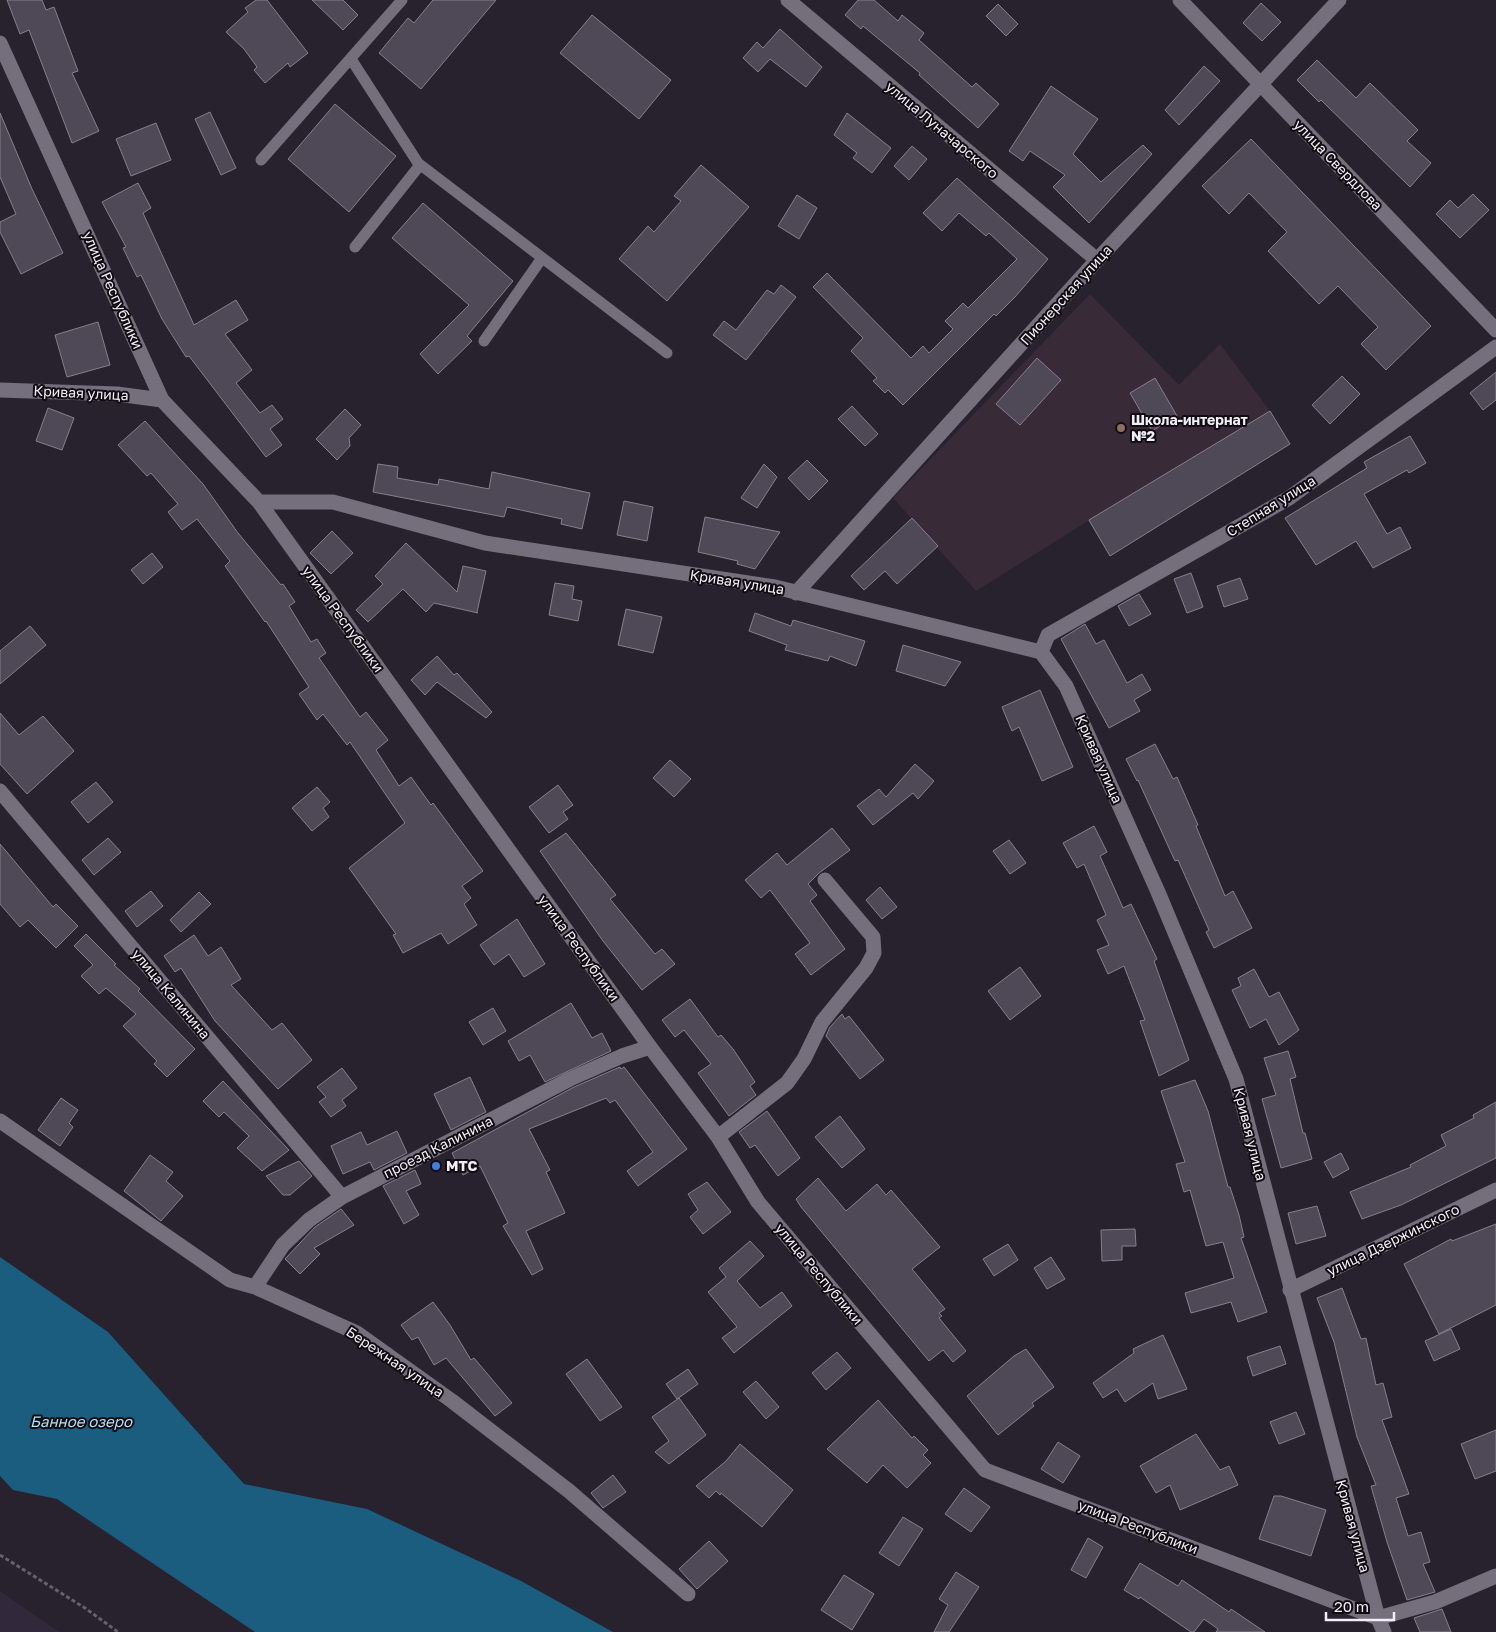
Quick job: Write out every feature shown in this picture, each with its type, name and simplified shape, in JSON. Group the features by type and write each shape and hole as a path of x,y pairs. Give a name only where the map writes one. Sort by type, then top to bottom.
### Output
{"street":[{"name":"улица Луначарского","path":"788,0 1097,260"},
{"name":"улица Свердлова","path":"1180,0 1496,330"},
{"name":"Пионерская улица","path":"796,593 1097,260 1339,0"},
{"name":"улица Республики","path":"0,43 162,400 259,502 650,1047 718,1137 758,1202 985,1470 1381,1625"},
{"name":"Степная улица","path":"1041,652 1048,635 1289,498 1496,347"},
{"name":"Кривая улица","path":"0,390 117,394 162,400"},
{"name":"Кривая улица","path":"259,502 333,502 485,543 796,593 1041,652 1066,686 1158,892 1236,1079 1290,1290 1381,1625"},
{"name":"улица Калинина","path":"0,791 342,1197"},
{"path":"718,1137 787,1083 804,1058 822,1022 866,968 874,953 873,937 825,880"},
{"name":"проезд Калинина","path":"255,1287 283,1245 309,1220 342,1197 570,1080 622,1056 650,1047"},
{"name":"Бережная улица","path":"0,1121 230,1280 255,1287 357,1332 452,1401 569,1491 688,1594"},
{"name":"улица Дзержинского","path":"1290,1290 1496,1190"},
{"path":"1381,1625 1496,1576"}],"lane":[{"path":"261,160 402,0"},
{"path":"351,59 420,165 667,353"},
{"path":"355,247 420,165"},
{"path":"484,341 542,258"}],"path":[{"path":"0,1554 86,1608 118,1632"}],"shaded area":[{"name":"Школа-интернат №2","path":"1090,294 1179,385 1220,344 1270,411 1290,444 1110,556 1088,521 976,591 893,498"},
{"path":"0,1591 59,1632 0,1632"}],"water":[{"name":"Банное озеро","path":"0,1257 108,1332 244,1484 367,1509 521,1581 613,1632 255,1632 57,1499 13,1490 0,1476"}],"building":[{"path":"7,0 42,0 46,10 54,7 78,71 72,73 99,131 72,143 29,30 20,34"},
{"path":"256,0 267,0 308,53 290,67 288,63 265,83 254,70 257,67 244,49 226,32 248,12 245,8"},
{"path":"312,0 343,0 358,15 343,30"},
{"path":"433,0 496,0 421,89 379,53 408,18 414,23"},
{"path":"858,0 874,0 898,21 902,15 924,33 919,40 972,87 976,83 999,104 978,128 919,75 920,73 863,26 861,29 845,15"},
{"path":"1261,3 1281,22 1262,41 1243,23"},
{"path":"998,4 1018,24 1006,36 986,16"},
{"path":"592,15 671,80 639,119 560,53"},
{"path":"780,29 822,67 806,87 770,59 758,72 743,58 757,42 763,48"},
{"path":"1317,60 1356,98 1370,83 1418,130 1407,141 1431,163 1410,187 1321,100 1319,102 1297,80"},
{"path":"1204,66 1220,81 1179,125 1165,110"},
{"path":"1051,86 1098,119 1073,154 1101,182 1143,145 1152,154 1089,223 1053,187 1065,175 1030,151 1023,161 1009,151"},
{"path":"335,104 396,156 349,212 288,159"},
{"path":"210,112 236,168 221,175 195,119"},
{"path":"0,113 32,189 63,253 21,274 0,232 0,222 16,214 0,177"},
{"path":"847,113 891,148 872,173 853,158 857,153 834,135"},
{"path":"156,123 171,160 131,176 116,139"},
{"path":"1251,139 1431,326 1386,370 1361,344 1378,327 1338,286 1319,304 1268,251 1287,232 1249,193 1229,214 1202,186"},
{"path":"912,146 927,159 909,180 894,166"},
{"path":"701,165 749,207 667,301 619,259 648,226 654,232 681,201 674,196"},
{"path":"957,178 1048,259 1015,297 996,316 994,314 903,405 888,390 885,393 873,381 877,378 851,351 863,338 813,287 827,273 911,358 923,346 929,353 953,329 945,321 963,303 968,308 1017,259 989,233 986,236 959,213 942,231 923,213"},
{"path":"138,183 151,208 143,213 194,325 236,300 248,320 225,334 252,370 236,383 260,413 272,405 283,419 270,429 282,445 266,457 189,356 186,357 162,319 141,275 137,277 123,248 126,247 102,202"},
{"path":"1473,194 1489,210 1460,238 1436,214 1450,200 1458,208"},
{"path":"797,195 817,208 799,239 778,226"},
{"path":"423,203 513,281 467,336 472,341 438,374 420,354 469,305 392,238"},
{"path":"781,285 796,297 746,360 713,335 724,321 736,330 767,290 774,294"},
{"path":"98,322 110,365 67,377 55,335"},
{"path":"1037,358 1061,380 1020,425 996,404"},
{"path":"1496,372 1496,400 1483,410 1470,393"},
{"path":"1342,376 1360,394 1330,424 1312,405"},
{"path":"1155,378 1177,416 1152,431 1130,393"},
{"path":"852,406 878,434 865,446 838,419"},
{"path":"48,408 74,418 62,450 36,441"},
{"path":"345,409 361,425 349,438 350,446 337,460 316,439"},
{"path":"1270,411 1290,444 1110,556 1089,520"},
{"path":"145,421 203,484 238,533 281,585 283,584 295,602 289,606 311,642 317,639 326,653 319,658 360,717 366,712 388,740 376,750 399,786 411,777 431,805 433,803 483,871 462,886 471,898 464,904 477,925 448,944 441,933 403,953 393,935 396,934 349,868 405,823 350,742 347,745 323,714 317,720 299,694 309,687 266,621 225,566 230,561 197,519 182,530 168,512 178,504 151,473 147,476 118,445"},
{"path":"1410,436 1426,463 1409,473 1407,470 1364,494 1387,534 1400,527 1411,548 1373,568 1356,541 1316,565 1285,518 1367,468 1364,462"},
{"path":"807,460 828,481 809,500 788,478"},
{"path":"378,464 398,467 397,478 438,485 439,479 489,489 492,472 590,493 582,529 561,524 562,519 507,507 504,517 373,492"},
{"path":"764,464 777,477 757,508 741,498"},
{"path":"624,501 653,507 647,541 617,535"},
{"path":"705,517 780,532 755,569 737,564 738,561 698,552"},
{"path":"912,518 938,546 897,584 885,571 864,590 851,576"},
{"path":"332,531 353,553 331,574 310,553"},
{"path":"406,543 457,592 463,566 486,571 478,613 434,603 426,612 403,589 368,622 356,610 383,584 375,576"},
{"path":"152,553 163,567 143,584 131,570"},
{"path":"1191,573 1203,607 1187,613 1174,579"},
{"path":"1240,578 1248,599 1224,607 1217,586"},
{"path":"555,583 574,586 572,599 582,601 578,621 549,615"},
{"path":"1139,594 1151,614 1129,626 1118,606"},
{"path":"626,609 662,617 653,653 618,645"},
{"path":"755,613 791,626 793,620 865,641 856,666 830,656 828,661 785,650 787,645 749,631"},
{"path":"1085,624 1096,644 1104,640 1127,683 1142,674 1151,690 1134,700 1140,711 1109,728 1061,639"},
{"path":"30,626 46,645 0,684 0,651"},
{"path":"903,645 961,662 945,686 896,671"},
{"path":"437,656 454,675 457,673 492,712 486,718 437,682 425,695 411,680"},
{"path":"1040,690 1073,767 1042,781 1019,727 1012,731 1002,707"},
{"path":"0,713 19,735 43,716 74,751 27,794 0,764"},
{"path":"1155,744 1173,779 1177,777 1198,825 1196,826 1225,896 1233,891 1252,928 1214,948 1206,932 1209,930 1178,860 1175,861 1138,780 1126,759"},
{"path":"670,760 691,779 674,797 653,778"},
{"path":"915,764 934,781 918,799 913,793 873,825 857,806 879,789 886,797"},
{"path":"96,782 113,802 88,823 71,802"},
{"path":"558,785 573,805 563,812 568,819 549,833 529,807"},
{"path":"317,787 330,802 323,808 329,817 312,831 292,808"},
{"path":"1094,826 1107,852 1100,856 1123,908 1131,904 1157,959 1154,961 1189,1060 1159,1076 1140,1021 1145,1020 1124,966 1108,974 1097,950 1109,945 1097,920 1106,915 1084,864 1077,868 1063,843"},
{"path":"832,828 850,850 819,873 808,884 817,895 810,901 845,949 811,975 795,954 810,943 770,890 761,898 745,880 777,853 787,865"},
{"path":"566,833 616,895 610,899 655,954 662,949 675,964 642,990 603,941 540,851"},
{"path":"108,838 121,852 94,875 82,860"},
{"path":"1009,840 1026,863 1010,874 993,851"},
{"path":"0,844 53,907 56,904 78,926 56,948 28,920 20,927 0,904"},
{"path":"880,887 897,907 882,919 866,900"},
{"path":"151,891 163,906 137,927 125,911"},
{"path":"199,892 211,904 181,932 170,920"},
{"path":"517,919 545,964 524,977 509,954 494,965 480,945"},
{"path":"86,934 195,1049 167,1077 154,1064 157,1061 123,1026 136,1014 106,988 99,994 81,976 93,965 74,946"},
{"path":"194,935 208,956 221,947 241,979 231,985 272,1030 282,1023 312,1060 278,1089 215,1021 181,968 175,972 164,956"},
{"path":"1020,967 1041,996 1010,1020 988,991"},
{"path":"1254,969 1269,997 1279,992 1299,1030 1279,1045 1266,1019 1250,1028 1232,990 1241,986 1238,978"},
{"path":"690,999 718,1037 721,1035 733,1049 755,1082 750,1086 756,1095 729,1116 698,1073 711,1064 684,1030 675,1037 662,1020"},
{"path":"571,1003 592,1038 602,1033 611,1051 545,1082 530,1055 519,1061 508,1041"},
{"path":"493,1008 506,1031 483,1045 469,1022"},
{"path":"842,1014 845,1019 849,1016 884,1060 860,1079 826,1036 830,1027"},
{"path":"1288,1051 1296,1077 1290,1079 1303,1133 1305,1133 1312,1159 1281,1168 1262,1099 1276,1095 1264,1058"},
{"path":"620,1067 621,1069 624,1067 687,1149 638,1186 627,1171 653,1152 615,1100 610,1103 606,1098 529,1129 550,1170 546,1172 565,1213 526,1231 543,1269 532,1275 503,1226 508,1223 480,1166 463,1175 452,1153 574,1087"},
{"path":"342,1068 357,1088 342,1100 346,1106 331,1117 319,1102 326,1097 317,1087"},
{"path":"470,1077 486,1112 451,1130 434,1094"},
{"path":"1195,1080 1208,1111 1228,1187 1230,1187 1239,1215 1244,1237 1241,1238 1267,1312 1238,1322 1231,1302 1191,1313 1185,1293 1234,1278 1223,1242 1206,1246 1190,1190 1184,1192 1176,1164 1185,1162 1161,1091"},
{"path":"223,1081 289,1150 262,1171 237,1148 249,1136 224,1112 219,1117 203,1101"},
{"path":"61,1098 78,1110 69,1123 73,1127 60,1146 38,1130"},
{"path":"1496,1102 1496,1158 1401,1205 1362,1219 1350,1192 1411,1167 1410,1165 1446,1146 1441,1135 1474,1118 1473,1115"},
{"path":"767,1111 800,1158 778,1176 755,1145 750,1148 739,1132"},
{"path":"840,1116 865,1149 842,1168 815,1137"},
{"path":"397,1131 407,1153 374,1170 370,1162 343,1174 331,1146 361,1132 367,1145"},
{"path":"1341,1153 1349,1169 1333,1178 1324,1162"},
{"path":"150,1155 173,1172 166,1181 183,1196 161,1221 124,1191"},
{"path":"299,1161 312,1176 290,1195 283,1195 266,1176"},
{"path":"415,1170 421,1184 406,1191 419,1215 404,1224 383,1186"},
{"path":"818,1178 846,1211 877,1184 886,1195 891,1190 940,1247 912,1269 945,1309 939,1313 942,1316 939,1318 966,1351 953,1362 943,1350 929,1361 801,1207 796,1199"},
{"path":"707,1182 731,1212 703,1234 690,1217 698,1210 688,1194"},
{"path":"1317,1206 1326,1236 1296,1244 1288,1213"},
{"path":"341,1209 354,1225 314,1248 320,1254 300,1274 285,1259 315,1227"},
{"path":"1496,1224 1496,1305 1439,1334 1404,1264 1451,1239 1452,1241"},
{"path":"1135,1229 1136,1246 1122,1246 1122,1260 1102,1261 1101,1230"},
{"path":"750,1241 764,1256 737,1281 760,1308 782,1292 792,1306 734,1353 722,1338 737,1327 708,1292 726,1277 719,1268"},
{"path":"1008,1244 1018,1260 994,1276 983,1259"},
{"path":"1051,1257 1065,1279 1047,1289 1034,1268"},
{"path":"1342,1288 1361,1339 1366,1338 1376,1385 1383,1383 1392,1417 1382,1420 1409,1494 1396,1498 1408,1536 1421,1532 1430,1562 1423,1564 1435,1592 1407,1600 1387,1542 1371,1486 1376,1485 1357,1437 1334,1342 1317,1298"},
{"path":"433,1302 450,1325 471,1360 474,1358 512,1403 495,1416 446,1358 434,1365 418,1337 412,1340 401,1325"},
{"path":"1451,1329 1460,1349 1434,1361 1425,1341"},
{"path":"1163,1335 1187,1389 1158,1399 1153,1383 1125,1402 1117,1389 1103,1398 1093,1383 1134,1353 1133,1349"},
{"path":"1280,1346 1286,1364 1253,1376 1247,1357"},
{"path":"1026,1349 1054,1387 1032,1403 1034,1406 998,1435 967,1396 1014,1356"},
{"path":"837,1352 851,1368 826,1390 812,1373"},
{"path":"587,1359 622,1407 600,1421 566,1374"},
{"path":"688,1369 698,1384 677,1399 666,1384"},
{"path":"756,1381 779,1407 766,1419 743,1392"},
{"path":"679,1398 706,1435 669,1464 655,1452 669,1441 652,1417"},
{"path":"878,1400 912,1438 914,1436 928,1450 923,1455 931,1463 907,1488 883,1465 867,1483 827,1449"},
{"path":"1296,1412 1305,1434 1279,1444 1270,1422"},
{"path":"1496,1430 1496,1471 1475,1479 1461,1444"},
{"path":"1196,1434 1220,1470 1229,1466 1238,1485 1180,1510 1170,1485 1156,1493 1140,1466"},
{"path":"1058,1442 1080,1456 1063,1483 1041,1469"},
{"path":"740,1444 793,1490 762,1527 721,1493 720,1495 716,1491 709,1498 696,1486 726,1461"},
{"path":"613,1475 626,1492 603,1508 591,1493"},
{"path":"964,1488 990,1507 971,1532 945,1514"},
{"path":"1274,1496 1281,1496 1326,1510 1311,1556 1259,1539"},
{"path":"903,1517 923,1529 899,1566 879,1553"},
{"path":"1088,1538 1103,1547 1086,1578 1071,1570"},
{"path":"709,1541 728,1561 697,1589 679,1569"},
{"path":"1140,1563 1178,1586 1182,1580 1229,1612 1231,1609 1265,1632 1216,1632 1218,1629 1204,1619 1194,1632 1191,1632 1140,1597 1139,1599 1124,1590"},
{"path":"956,1572 979,1587 949,1632 934,1632 948,1605 939,1599"},
{"path":"844,1575 874,1594 852,1630 821,1610"},
{"path":"1442,1609 1451,1632 1420,1632 1414,1618"}],"place":[{"name":"Школа-интернат №2","path":"1121,428"},
{"name":"МТС","path":"436,1166"}]}
